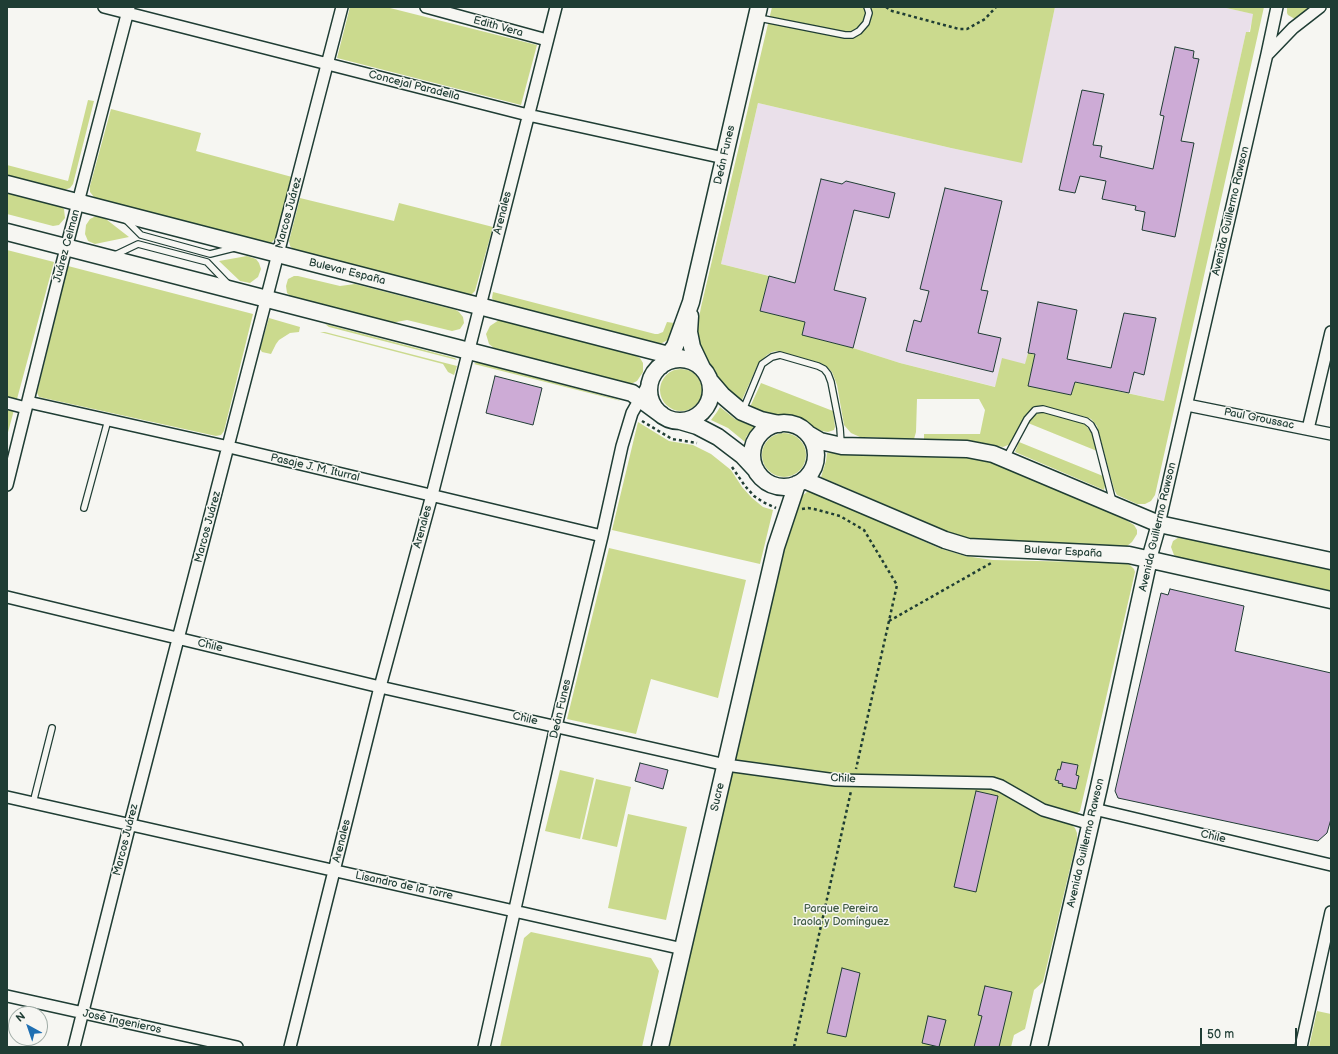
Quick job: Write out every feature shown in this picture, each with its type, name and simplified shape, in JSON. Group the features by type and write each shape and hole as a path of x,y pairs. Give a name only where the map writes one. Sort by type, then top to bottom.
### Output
{"main road":[{"name":"Deán Funes","path":"661,366 675,346 691,302 758,12"},
{"name":"Bulevar España","path":"7,184 479,306 661,366 688,360 706,374"},
{"path":"7,232 235,292 632,393 662,415 670,419 697,426 718,436 742,456 762,478 771,484 784,487 801,482 812,469 816,457 812,440 808,434"},
{"name":"Deán Funes","path":"691,302 690,336 692,347 706,374"},
{"path":"661,366 650,385 650,395 652,404 662,415"},
{"path":"706,374 727,400 742,412 761,420 799,427 820,441 842,446 967,450 993,454 1159,524 1331,561"},
{"path":"678,421 693,418 705,409 711,396 706,374"},
{"path":"756,470 753,460 753,450 756,441 762,433 770,427 779,424"},
{"name":"Bulevar España","path":"801,482 959,544 982,549 1128,555 1331,600"},
{"name":"Sucre","path":"660,1047 784,509 801,482"},
{"name":"Sucre","path":"771,484 777,494 780,504 784,509"},
{"name":"Avenida Guillermo Rawson","path":"1039,1047 1150,559"}],"street":[{"name":"Concejal Paradella","path":"104,7 128,10 328,64 528,115 724,158"},
{"name":"Marcos Juárez","path":"74,1047 130,824 342,7"},
{"name":"Edith Vera","path":"426,7 547,40"},
{"name":"Arenales","path":"290,1047 380,687 432,495 556,7"},
{"name":"Avenida Guillermo Rawson","path":"1150,559 1187,405 1277,7"},
{"path":"1267,54 1293,28 1320,7"},
{"name":"Juárez Celman","path":"7,485 10,457 27,405 66,247 128,10"},
{"path":"1308,429 1331,332"},
{"name":"Deán Funes","path":"484,1047 556,726 622,446 632,413 639,398 661,366"},
{"name":"Pasaje J. M. Iturral","path":"7,403 27,405 108,420 229,447 602,536"},
{"name":"Paul Groussac","path":"1187,405 1331,434"},
{"name":"Chile","path":"7,597 380,687 726,765 836,780 992,783 1001,786 1043,810 1092,816 1331,865"},
{"name":"Lisandro de la Torre","path":"7,797 683,949"},
{"path":"1301,1047 1331,912"},
{"name":"José Ingenieros","path":"7,996 237,1047"}],"lane":[{"path":"758,12 845,35 852,35 860,31 866,23 868,13 866,7"},
{"path":"742,412 762,364 772,357 780,355 818,366 824,369 831,382 842,446"},
{"path":"1006,459 1027,419 1035,410 1043,409 1086,421 1091,425 1095,432 1114,506"},
{"path":"84,508 108,420"},
{"path":"33,803 52,728"}],"path":[{"path":"886,7 892,11 959,29 967,29 985,19 996,7"},
{"path":"632,413 672,439 690,441 701,445"},
{"path":"729,464 754,496 769,506 784,509 814,509 840,516 864,530 897,584 794,1047"},
{"path":"889,622 986,567 1010,550"}],"shaded area":[{"path":"1055,7 1222,7 1254,14 1249,32 1246,32 1165,401 1075,382 1071,395 1028,386 1035,355 1029,353 1026,364 996,387 900,363 853,348 866,298 825,288 828,277 837,279 848,237 834,233 837,219 851,222 856,202 866,213 889,218 895,193 846,181 842,184 821,179 799,268 810,286 721,264 758,103 951,148 1021,162"}],"green space":[{"path":"350,7 386,7 537,45 521,105 337,58"},
{"path":"772,7 1055,7 1022,163 758,103 721,264 769,276 760,311 805,322 802,335 853,348 900,363 995,387 1002,358 1025,364 1028,353 1035,355 1028,386 1071,395 1075,382 1164,401 1246,32 1250,32 1253,14 1222,7 1264,7 1155,495 1151,501 1145,504 1137,504 1117,495 1114,489 1097,426 1091,419 1086,417 1044,407 1035,408 1028,413 1011,444 1003,447 972,441 924,439 924,434 980,434 985,410 979,399 917,399 916,432 914,439 860,437 851,433 844,425 837,385 832,372 827,367 817,362 777,351 767,355 758,364 742,400 740,401 726,389 700,348 697,329"},
{"path":"1287,7 1312,7 1295,19 1288,15"},
{"path":"88,100 94,101 73,184 70,188 64,190 7,175 7,165 68,181"},
{"path":"111,109 201,133 196,151 292,177 274,240 271,243 268,243 94,197 90,192 90,186"},
{"path":"7,192 59,205 64,209 65,218 59,225 53,226 7,214"},
{"path":"300,198 394,221 399,203 493,227 475,291 471,295 293,249 290,246 289,241"},
{"path":"96,216 102,216 129,237 95,244 88,241 85,234 86,225 90,219"},
{"path":"7,250 54,262 7,436"},
{"path":"247,256 256,259 261,269 258,277 250,283 240,281 219,261"},
{"path":"68,266 253,314 224,431 221,435 216,436 39,397 37,393"},
{"path":"294,276 340,286 355,284 456,310 463,317 464,323 460,329 452,331 407,320 391,323 292,297 287,293 286,286 288,279"},
{"path":"493,292 655,334 663,332 667,322 674,323 668,340 660,344 494,301 492,298"},
{"path":"269,318 300,327 299,332 290,333 279,340 271,354 262,352 260,349"},
{"path":"499,320 634,355 640,358 643,363 643,372 637,381 631,384 494,348 489,344 486,334 490,326"},
{"path":"325,324 455,358 457,360 329,327"},
{"path":"320,332 325,332 457,366 454,375 448,372 443,364"},
{"path":"477,362 616,399 621,401 474,364"},
{"path":"681,369 696,375 702,390 696,405 681,411 666,405 660,390 666,375"},
{"path":"761,383 833,411 834,430 828,432 822,431 792,416 768,415 750,407"},
{"path":"720,407 735,419 754,427 746,437 745,442 728,428 711,420"},
{"path":"1042,412 1085,424 1092,434 1097,451 1028,423 1034,414"},
{"path":"638,422 669,441 693,445 711,454 731,470 742,487 752,498 763,507 773,510 760,564 612,530"},
{"path":"784,433 796,437 802,443 806,455 802,467 796,473 784,477 772,473 766,467 762,455 766,443 772,437"},
{"path":"1019,442 1103,476 1105,486 1104,490 1015,452"},
{"path":"827,453 981,458 999,464 1126,520 1134,525 1137,530 1137,534 1132,542 1127,546 979,540 958,536 821,477"},
{"name":"Parque Pereira Iraola y Domínguez","path":"807,492 812,492 939,548 965,556 993,560 1125,563 1134,569 1135,572 1080,811 1073,814 1047,807 991,787 1070,823 1075,828 1077,833 1077,839 1043,982 1034,990 1025,1029 1014,1035 1011,1047 669,1047 782,550 784,549 795,509 802,496"},
{"path":"1181,536 1331,569 1331,593 1179,559 1174,555 1171,547 1173,541"},
{"path":"609,548 746,580 718,698 651,679 636,734 567,719"},
{"path":"560,770 594,778 580,839 545,831"},
{"path":"596,779 631,787 617,847 582,839"},
{"path":"628,814 687,827 666,920 608,908"},
{"path":"531,932 651,958 659,971 642,1047 500,1047 524,938"},
{"path":"1317,1011 1331,1014 1331,1047 1309,1047"}],"building":[{"path":"1175,47 1194,51 1193,58 1199,59 1181,141 1194,143 1175,237 1142,230 1145,212 1135,210 1136,206 1102,199 1106,181 1080,176 1075,193 1059,190 1082,90 1104,94 1093,145 1102,146 1100,157 1153,169 1164,116 1160,115"},
{"path":"821,179 842,184 846,181 895,193 889,218 854,210 834,290 866,298 853,348 802,335 805,322 760,311 769,276 795,283"},
{"path":"945,188 1002,201 981,290 988,291 978,333 1001,338 993,372 906,351 914,320 921,322 929,291 920,289"},
{"path":"1038,302 1077,310 1067,359 1111,368 1124,313 1156,318 1144,375 1134,372 1129,393 1075,382 1071,395 1028,386 1035,354 1028,353"},
{"path":"495,376 542,388 533,425 486,413"},
{"path":"1170,589 1244,606 1235,651 1331,673 1331,819 1327,833 1318,841 1118,798 1115,791 1161,593 1168,595"},
{"path":"1062,762 1078,765 1076,775 1079,776 1076,789 1062,786 1063,784 1058,783 1059,781 1055,780"},
{"path":"640,763 668,770 663,789 635,781"},
{"path":"976,791 998,796 976,892 954,887"},
{"path":"842,968 860,973 846,1037 827,1033"},
{"path":"985,986 1012,992 999,1047 974,1047 982,1016 978,1015"},
{"path":"928,1016 946,1020 939,1047 922,1043"}]}
